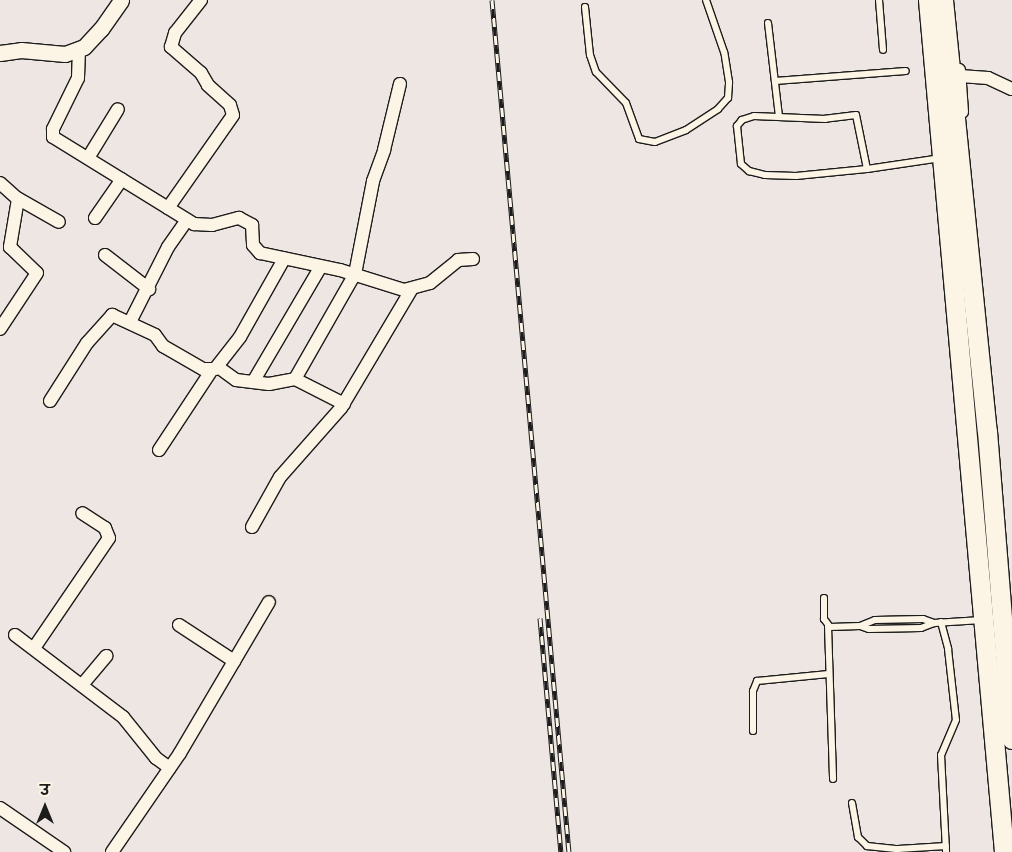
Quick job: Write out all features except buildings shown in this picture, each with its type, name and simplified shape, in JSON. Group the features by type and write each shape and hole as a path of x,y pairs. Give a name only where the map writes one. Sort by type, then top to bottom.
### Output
{"main road":[{"path":"928,0 944,157 982,620 1004,852"},
{"path":"943,0 987,431 1005,586 1012,739"}],"street":[{"path":"0,52 21,50 65,54 79,49 92,40 121,0"},
{"path":"168,208 232,115 230,105 208,85 201,73 171,47 175,33 201,0"},
{"path":"951,0 963,103 956,134"},
{"path":"79,49 78,78 52,133 54,139 187,220 204,226 241,219 252,226 256,250 284,259 355,274 399,290 411,290 438,278 453,263 473,259"},
{"path":"960,76 988,78 1012,89"},
{"path":"295,378 355,274 373,181 386,145 400,84"},
{"path":"88,158 118,109"},
{"path":"96,218 122,179"},
{"path":"0,182 17,198 59,222"},
{"path":"0,329 37,273 10,245 17,198"},
{"path":"130,322 149,289 168,247 187,220"},
{"path":"105,255 149,289"},
{"path":"159,450 240,336 284,259"},
{"path":"253,382 321,266"},
{"path":"252,527 280,477 344,404 411,290"},
{"path":"50,401 87,343 109,317 114,315 155,335 168,350 215,369 230,378 269,384 295,378 344,404"},
{"path":"34,648 109,538 108,530 82,513"},
{"path":"112,852 170,768 269,602"},
{"path":"179,625 234,661"},
{"path":"15,635 132,725 156,758 170,768"},
{"path":"82,685 106,656"},
{"path":"0,808 64,852"}],"lane":[{"path":"585,7 590,55 596,72 626,104 639,139 656,142 686,130 718,109 728,98 729,82 724,52 706,0"},
{"path":"879,0 884,50"},
{"path":"768,23 779,116"},
{"path":"775,81 906,71"},
{"path":"868,169 857,115 825,119 754,116 739,122 738,156 749,171 796,176 868,169 944,157"},
{"path":"824,598 828,626 832,779"},
{"path":"828,626 860,626 875,620 923,619 937,623 982,620"},
{"path":"852,803 858,838 867,846 898,850 946,849 941,755 956,720 948,649 937,623"},
{"path":"753,731 753,691 757,681 829,674"}],"railway":[{"path":"492,0 569,852"},
{"path":"540,618 561,852"}]}
